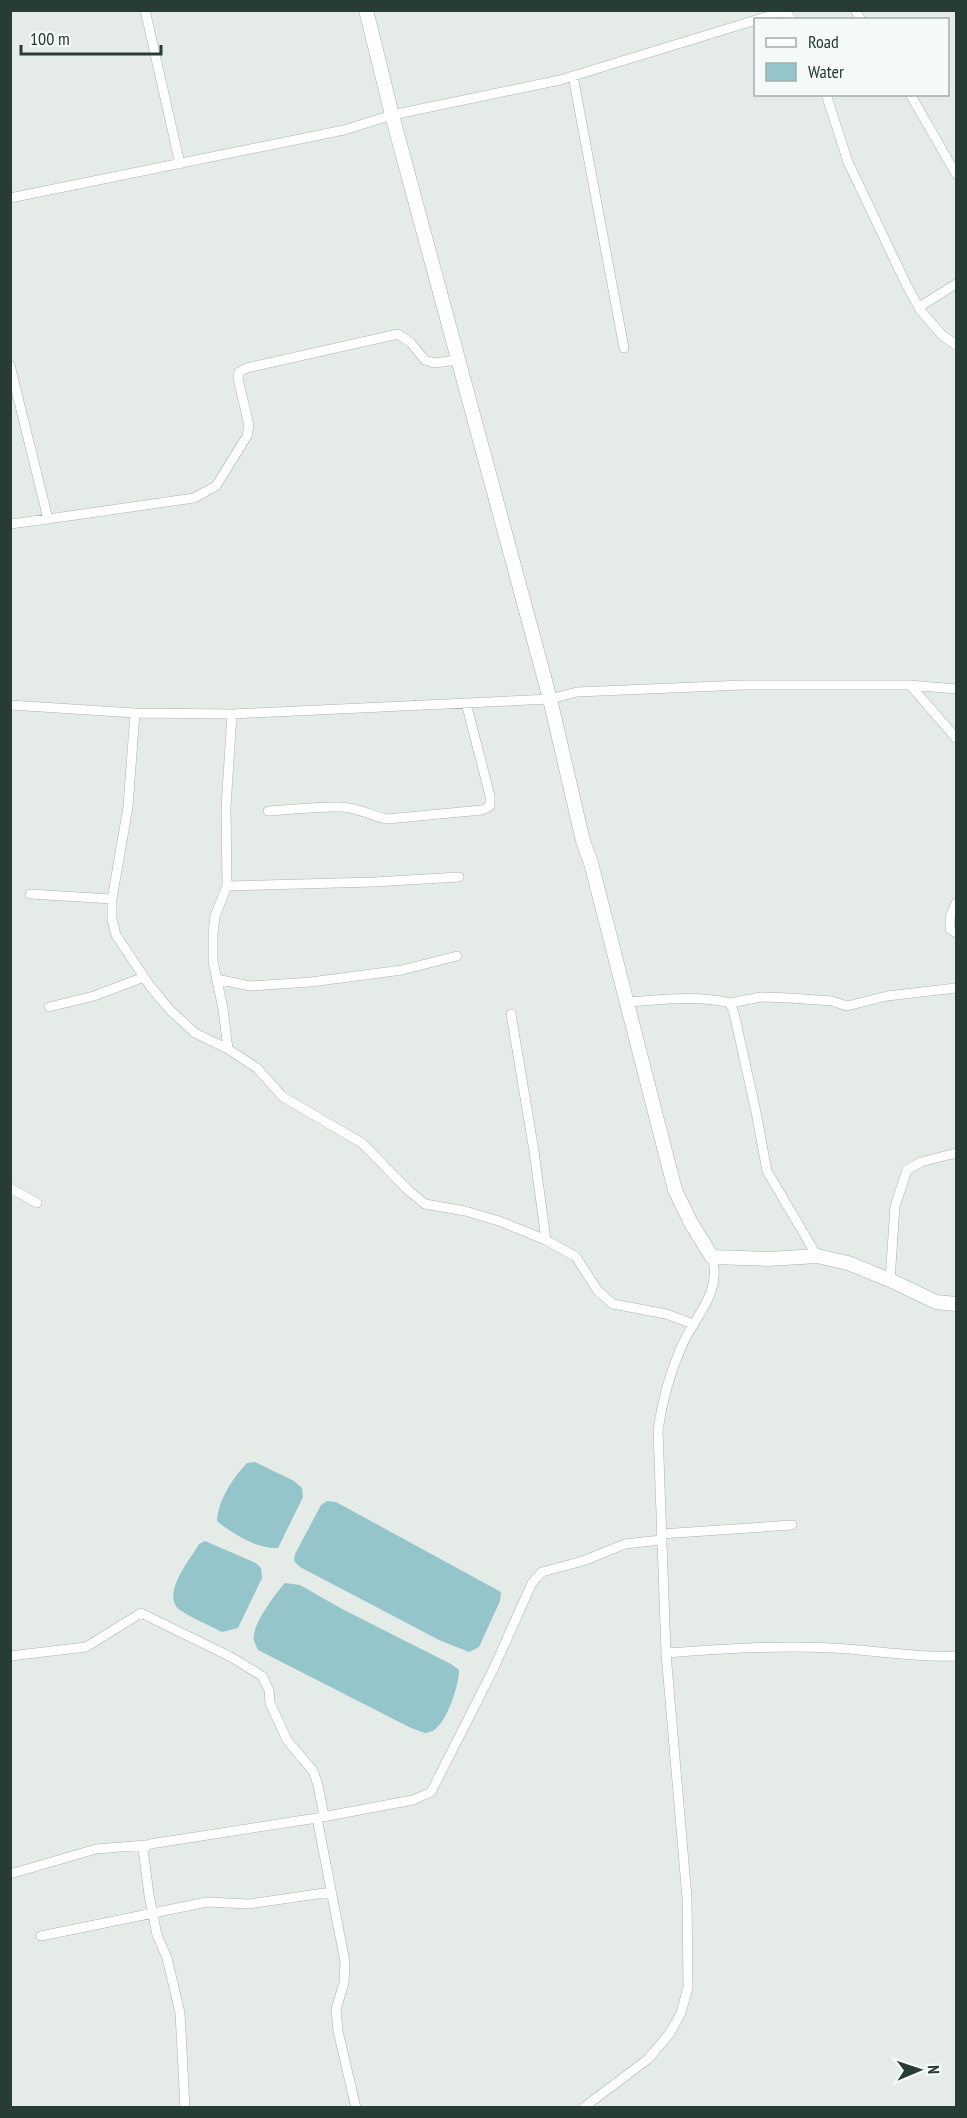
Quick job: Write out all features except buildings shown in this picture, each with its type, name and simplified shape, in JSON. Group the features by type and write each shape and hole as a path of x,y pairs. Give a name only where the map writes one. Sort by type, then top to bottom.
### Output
{"street":[{"path":"145,10 180,164"},
{"path":"366,10 392,115 550,699 583,841 675,1190 691,1223 712,1257 716,1270 716,1283 680,1349 663,1395 658,1430 666,1653 687,1898 688,1987 681,2013 670,2033 648,2059 583,2108"},
{"path":"762,18 785,11"},
{"path":"10,198 344,130 392,115 573,76 754,21"},
{"path":"573,76 624,348"},
{"path":"827,96 848,162 889,250 919,307 942,335 957,345"},
{"path":"910,96 957,174"},
{"path":"919,307 957,284"},
{"path":"10,524 194,498 216,486 247,436 249,426 238,378 239,372 247,368 398,334 411,343 425,360 434,363 458,360"},
{"path":"10,366 48,519"},
{"path":"910,685 957,738"},
{"path":"10,705 135,713 232,714 550,699 577,692 698,686 910,685 957,688"},
{"path":"268,811 342,807 361,810 387,819 482,810 490,806 491,802 466,703"},
{"path":"135,713 128,807 112,899 112,919 116,935 144,977 170,1010 195,1033 228,1048 257,1068 283,1097 362,1143 424,1204 488,1218 546,1240 576,1257 598,1291 613,1304 666,1314 693,1324"},
{"path":"228,1048 213,961 215,916 227,886 226,807 232,714"},
{"path":"227,886 459,877"},
{"path":"30,894 112,899"},
{"path":"957,903 950,917 950,929 957,933"},
{"path":"216,979 250,986 311,982 402,970 457,956"},
{"path":"49,1006 94,996 144,977"},
{"path":"627,1002 670,999 720,1001 730,1004 761,997 832,1001 847,1006 887,996 957,988"},
{"path":"730,1004 754,1101 767,1171 817,1256"},
{"path":"511,1014 546,1240"},
{"path":"890,1280 895,1206 907,1170 921,1162 957,1153"},
{"path":"10,1188 38,1203"},
{"path":"712,1257 768,1259 817,1256 848,1263 936,1302 957,1304"},
{"path":"10,1874 96,1849 146,1845 321,1817 413,1800 431,1792 492,1672 532,1583 542,1572 582,1561 624,1544 661,1537 792,1525"},
{"path":"10,1656 86,1647 141,1613 231,1657 262,1676 269,1690 270,1703 287,1740 313,1771 318,1785 331,1892 345,1962 344,1983 336,2009 338,2031 356,2108"},
{"path":"666,1653 774,1647 832,1648 935,1657 957,1656"},
{"path":"146,1845 142,1854 153,1913 180,2013 185,2108"},
{"path":"40,1936 207,1902 249,1904 331,1892"}],"water":[{"path":"255,1462 294,1481 302,1488 303,1497 278,1548 262,1546 238,1536 217,1521 223,1497 232,1482 247,1463"},
{"path":"327,1501 336,1502 501,1592 500,1601 479,1647 469,1652 439,1640 300,1567 294,1561 295,1554 321,1505"},
{"path":"205,1541 256,1563 261,1568 262,1578 238,1628 222,1632 185,1613 175,1604 173,1596 179,1577 199,1544"},
{"path":"285,1583 300,1585 459,1670 451,1703 439,1726 425,1733 411,1728 258,1650 254,1641 256,1627 265,1610"}]}
